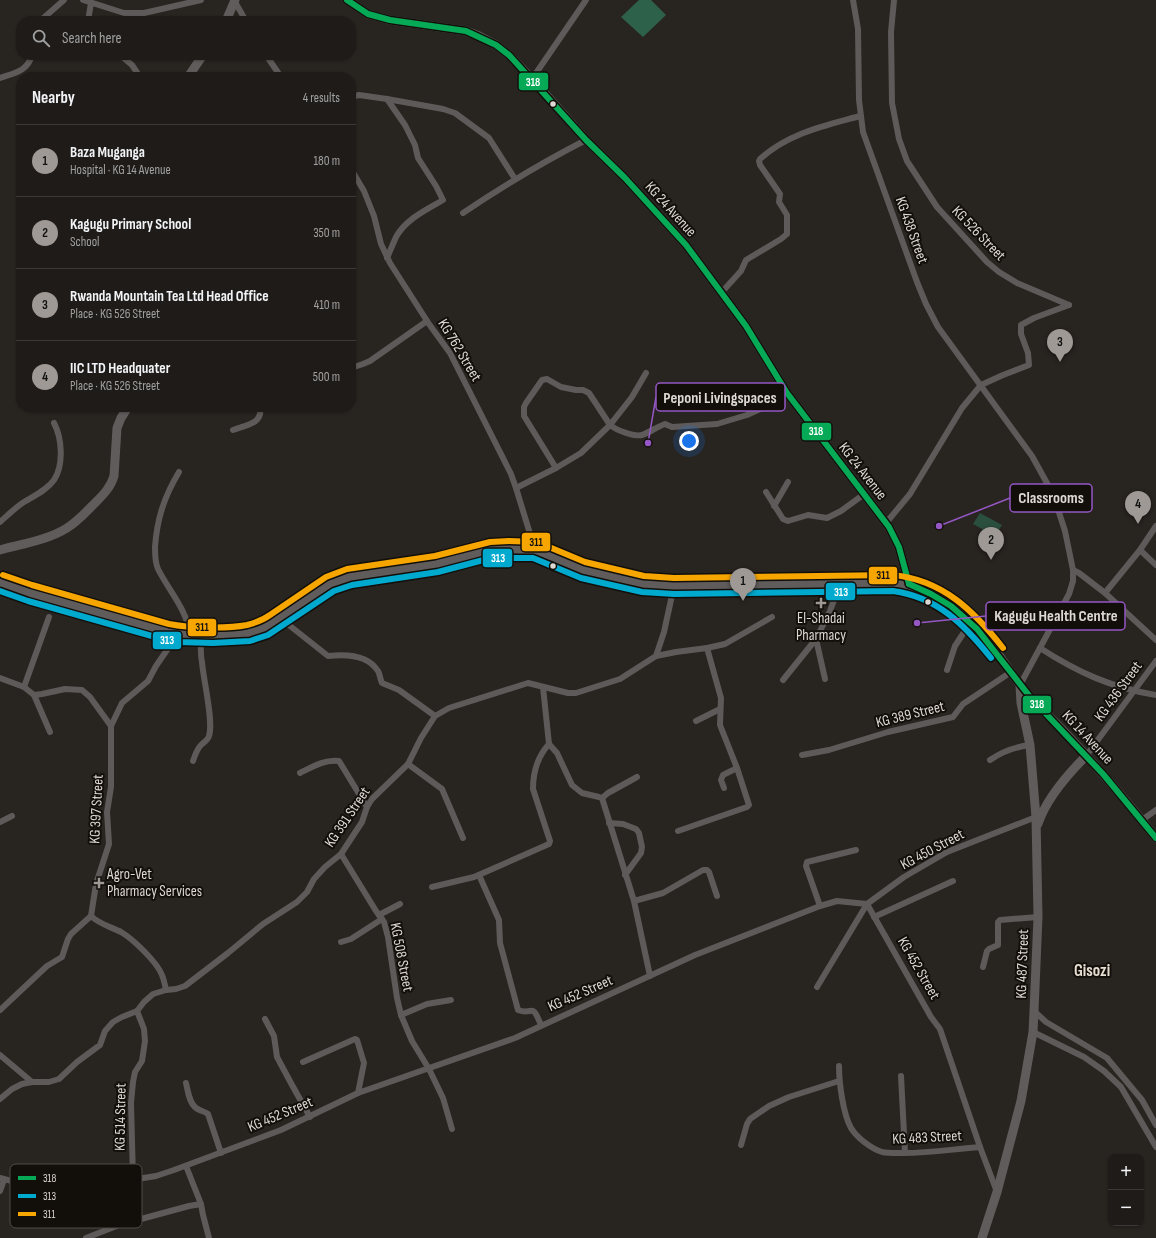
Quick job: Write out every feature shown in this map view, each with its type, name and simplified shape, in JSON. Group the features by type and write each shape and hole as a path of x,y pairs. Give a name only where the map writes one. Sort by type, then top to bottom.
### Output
{"main road":[{"name":"KG 24 Avenue","path":"346,0 368,14 390,20 466,31 479,36 496,45 532,79 586,140 625,178 686,245 746,326 787,394 886,523 896,540 909,584"},
{"path":"228,16 235,1"},
{"path":"191,72 200,60"},
{"path":"0,550 42,539 68,527 102,496 113,481 117,428 125,412"},
{"name":"KG 14 Avenue","path":"0,583 154,629 178,634 248,633 264,628 330,584 350,578 437,564 490,550 535,550 583,570 643,584 674,586 909,584 927,590 942,599 984,637 1020,685 1126,800 1156,838"},
{"name":"KG 487 Street","path":"982,1238 997,1192 1021,1101 1034,1011 1038,917 1036,817 1030,745 1021,703 1020,685"},
{"path":"1036,829 1042,813 1069,773 1086,756"}],"street":[{"path":"46,16 64,0"},
{"path":"83,0 124,13 144,12 201,0"},
{"path":"532,79 586,0"},
{"name":"KG 438 Street","path":"853,0 858,29 858,100 863,132 917,282 938,327 1039,467 1053,494 1065,531 1073,570 1073,581 1069,594 1020,685"},
{"name":"KG 526 Street","path":"894,0 891,32 892,103 899,139 907,161 937,208 987,262 1016,283 1069,305 1034,318 1021,325 1021,334 1028,353 1029,365 981,385"},
{"path":"235,1 243,16"},
{"path":"89,16 91,3"},
{"path":"0,78 23,69 28,66 30,60"},
{"path":"126,60 137,72"},
{"path":"269,60 278,72"},
{"path":"356,96 387,99 443,109 455,113 489,138 515,180"},
{"path":"387,99 405,125 415,145 418,158 443,200 413,217 406,224 396,237 388,258"},
{"path":"721,293 741,271 746,260 787,234 786,212 779,202 779,192 760,165 760,159 778,146 804,132 860,116"},
{"path":"463,213 552,157 586,140"},
{"name":"KG 762 Street","path":"356,177 364,191 374,216 381,244 388,258 427,321 450,353 511,474 535,550"},
{"path":"356,366 370,361 427,321"},
{"path":"516,488 556,468 581,453 610,425 632,397 646,373"},
{"path":"556,468 524,416 524,407 526,403 542,380 547,379 561,387 583,390 589,393 610,425 623,432 641,435 665,424 672,427 717,424 747,415 769,405 787,394"},
{"path":"886,523 910,494 962,408 981,385"},
{"path":"233,430 257,421 260,417 260,412"},
{"path":"0,522 24,502 38,495 54,480 60,464 62,451 54,423"},
{"path":"179,472 161,509 156,532 155,555 157,567 185,613 190,634"},
{"path":"774,506 788,482"},
{"path":"766,492 783,518 788,521 808,515 827,518 841,511 863,495"},
{"path":"1105,593 1140,550 1156,526"},
{"path":"1140,550 1156,565"},
{"path":"1073,570 1105,593 1156,640"},
{"path":"783,680 816,639 830,611 840,584"},
{"path":"674,586 664,632 656,656 725,644 772,617"},
{"path":"24,687 49,617"},
{"path":"280,618 328,656 340,655 365,659 372,663 379,672 382,683 399,690 436,716"},
{"path":"947,670 955,646 970,623"},
{"path":"34,695 65,688 82,690 90,697 111,726 122,703 148,681 156,666 178,634"},
{"path":"192,761 200,745 207,740 210,730 209,709 201,661 201,634"},
{"path":"816,639 825,679"},
{"path":"678,831 749,805 737,768 720,725 721,698 707,648"},
{"path":"1040,648 1090,676 1135,691 1156,695"},
{"name":"KG 391 Street","path":"0,1099 12,1089 32,1082 49,1082 59,1078 100,1045 105,1031 113,1022 137,1011 144,1002 154,994 185,986 263,924 297,902 307,892 314,879 325,867 341,854 362,822 367,807 372,799 408,764 421,738 436,716 449,708 528,684 568,693 576,693 620,679 656,656"},
{"name":"KG 436 Street","path":"1086,756 1156,661"},
{"name":"KG 389 Street","path":"802,755 828,750 888,732 953,716 963,704 1011,672"},
{"path":"0,678 24,687 34,695 50,732"},
{"path":"543,687 549,744 557,753 572,785 582,793 600,796 602,798 634,901 650,976"},
{"path":"696,721 720,709"},
{"name":"KG 397 Street","path":"91,916 96,884 109,844 107,812 111,787 111,726"},
{"path":"432,887 479,875 550,842 533,789 533,781 540,757 549,744"},
{"path":"990,760 1000,753 1013,748 1030,745"},
{"path":"300,773 318,764 335,760 338,761 367,807"},
{"path":"408,764 442,789 463,838"},
{"path":"724,788 721,780 723,775 737,768"},
{"path":"602,798 637,777"},
{"path":"1142,820 1156,810"},
{"path":"0,822 12,816"},
{"name":"KG 450 Street","path":"867,904 904,877 948,852 1036,817"},
{"path":"610,823 623,824 636,829 639,833 642,847 641,853 625,875"},
{"path":"820,906 806,866 807,862 856,850"},
{"name":"KG 508 Street","path":"341,854 380,917 388,937 401,1015 412,1041 429,1069 443,1098 452,1129"},
{"path":"634,901 663,893 703,870 707,870 709,872 717,896"},
{"path":"479,875 499,920 500,943 518,1010 532,1010 536,1012 541,1025"},
{"path":"874,917 952,881"},
{"name":"KG 452 Street","path":"142,1178 156,1176 221,1153 281,1130 358,1093 515,1038 695,955 820,906 837,901 867,904 942,1034 958,1084 997,1192"},
{"path":"341,942 351,939 400,904"},
{"path":"817,987 867,904"},
{"path":"0,1010 47,966 62,957 71,934 91,916 136,942 157,966 162,975 166,990"},
{"path":"983,968 987,951 998,945 998,922 1000,920 1038,917"},
{"path":"401,1015 427,1004 451,1000"},
{"name":"KG 514 Street","path":"133,1164 131,1103 133,1082 135,1072 142,1061 145,1041 144,1029 137,1011"},
{"path":"1034,1011 1046,1022 1107,1058 1142,1100 1156,1125"},
{"path":"265,1019 274,1036 277,1057 310,1117"},
{"path":"1032,1032 1084,1057 1104,1071 1121,1087 1156,1147"},
{"path":"302,1062 357,1040 364,1064 358,1093"},
{"path":"0,1055 32,1082"},
{"name":"KG 483 Street","path":"839,1066 839,1082 851,1128 856,1134 872,1146 883,1152 905,1153 980,1147"},
{"path":"902,1076 905,1153"},
{"path":"741,1145 747,1124 769,1106 789,1097 839,1082"},
{"path":"186,1083 193,1106 208,1114 221,1153"},
{"path":"186,1166 201,1204 202,1215 209,1238"},
{"path":"0,1191 2,1179"},
{"path":"142,1219 201,1204"},
{"path":"86,1238 112,1228"}],"green space":[{"path":"639,0 651,0 666,15 643,37 621,17"},
{"path":"980,513 1002,525 995,536 973,524"}],"transit line":[{"name":"318","path":"347,0 368,14 390,20 466,31 496,45 509,55 586,140 625,178 686,245 746,326 787,393 889,527 899,547 909,584"},
{"name":"311","path":"3,575 32,585 169,624 197,627 229,627 247,625 262,620 326,577 347,569 435,556 490,542 537,542 585,562 644,576 674,578 893,575 911,578 927,583 956,600 981,622 1003,648"},
{"name":"313","path":"0,591 28,601 166,640 178,642 213,643 250,641 268,635 334,591 352,585 438,572 491,558 533,558 581,578 642,592 674,594 893,591 909,594 936,606 960,623 991,658"},
{"name":"318","path":"909,584 931,594 951,606 977,629 1031,698 1103,774 1156,838"}],"place":[{"name":"Rwanda Mountain Tea Ltd Head Office","path":"1060,362"},
{"name":"Peponi Livingspaces","path":"648,443"},
{"name":"IIC LTD Headquater","path":"1138,524"},
{"name":"Classrooms","path":"939,526"},
{"name":"Kagugu Primary School","path":"991,560"},
{"name":"Baza Muganga","path":"743,601"},
{"name":"El-Shadai Pharmacy","path":"821,603"},
{"name":"Kagugu Health Centre","path":"917,623"},
{"name":"Agro-Vet Pharmacy Services","path":"99,883"}],"district":[{"name":"Gisozi","path":"1092,970"}]}
